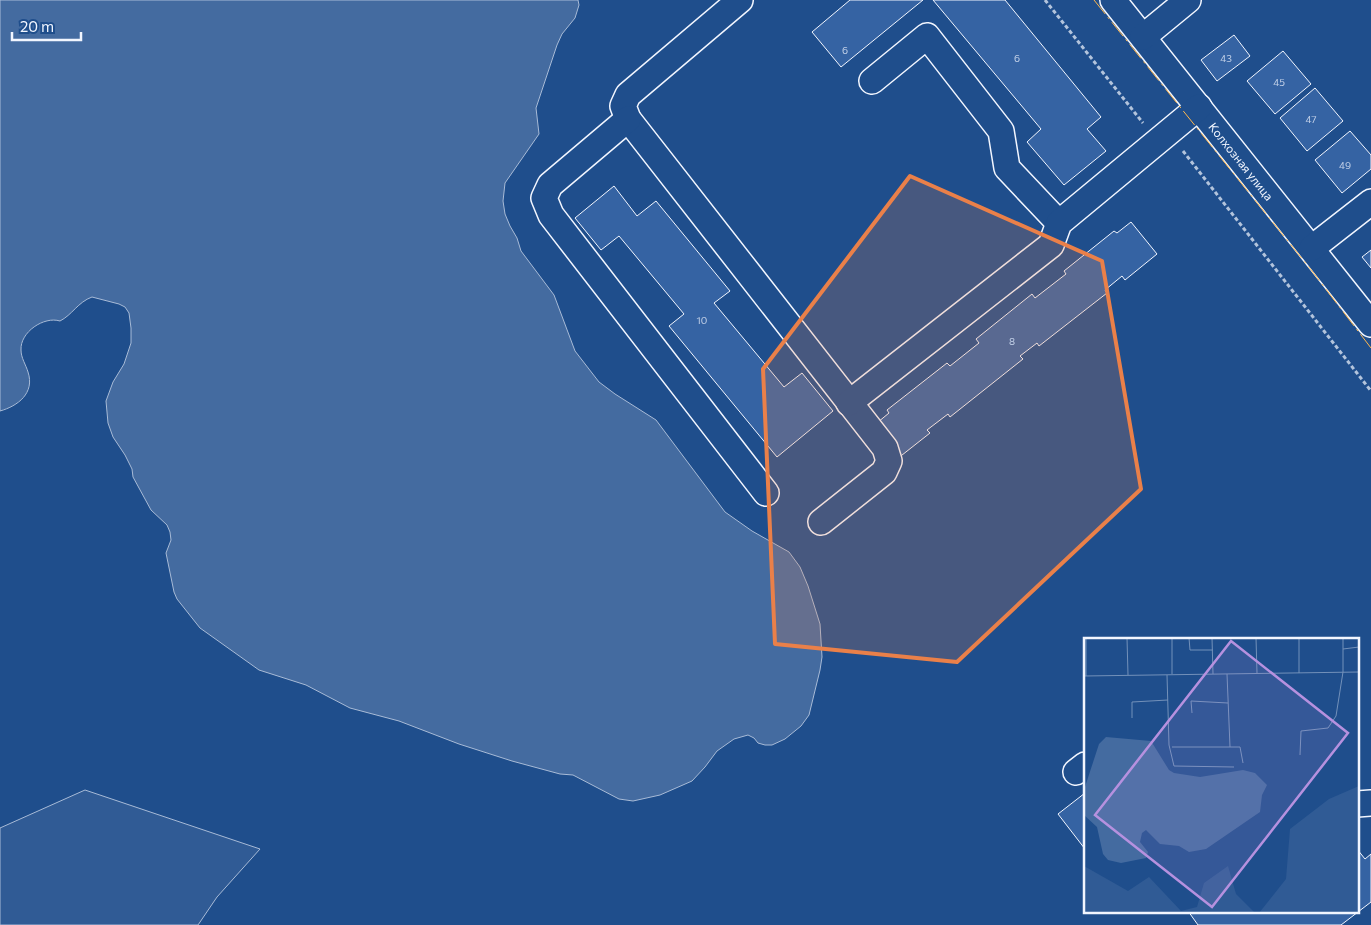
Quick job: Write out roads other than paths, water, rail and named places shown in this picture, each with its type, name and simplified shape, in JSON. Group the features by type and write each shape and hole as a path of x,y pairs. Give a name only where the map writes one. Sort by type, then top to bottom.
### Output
{"street":[{"path":"740,0 628,95 624,106 628,119 885,448 889,461 884,472 821,522"},
{"name":"Колхозная улица","path":"1113,0 1371,324"},
{"path":"1142,37 1188,0"},
{"path":"872,82 927,36 1001,131 1007,168 1059,223"},
{"path":"849,403 1051,245 1059,223 1199,107"},
{"path":"628,119 550,185 544,198 551,215 766,493"},
{"path":"1312,248 1371,202"},
{"path":"1358,804 1371,803"}]}
